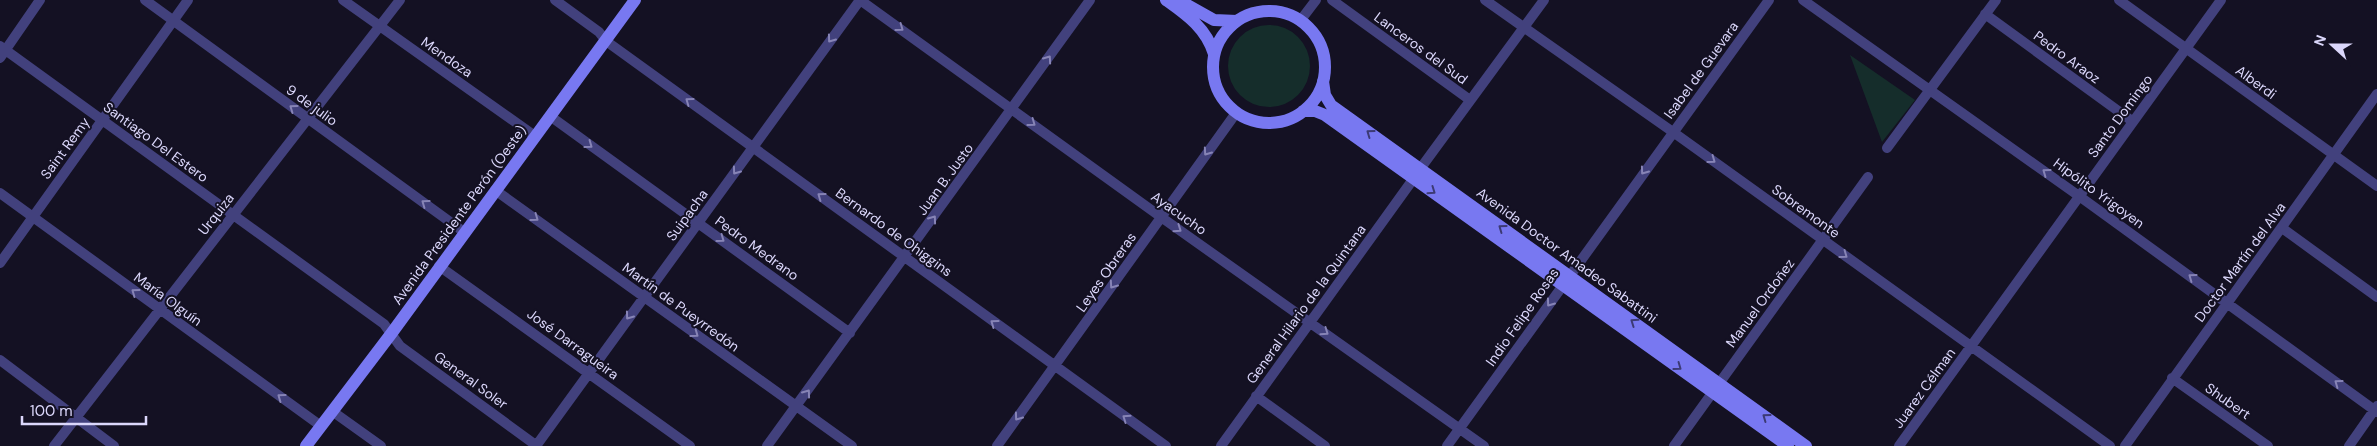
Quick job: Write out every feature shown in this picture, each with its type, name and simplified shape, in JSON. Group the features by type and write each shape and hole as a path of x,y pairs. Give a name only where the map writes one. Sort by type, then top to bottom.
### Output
{"main road":[{"name":"Avenida Presidente Perón (Oeste)","path":"306,446 391,334 635,0"},
{"path":"1166,0 1197,23 1210,42 1214,54 1213,71 1216,87 1224,101 1236,113 1252,121 1270,123 1287,120 1303,111 1316,98 1323,81 1324,64 1321,47 1312,32 1300,21 1285,14 1269,11 1252,14 1237,21 1223,36 1214,54"},
{"path":"1179,0 1196,5 1214,20 1237,21"},
{"name":"Avenida Doctor Amadeo Sabattini","path":"1323,81 1325,95 1331,105 1417,174"},
{"name":"Avenida Doctor Amadeo Sabattini","path":"1303,111 1315,111 1326,115 1417,174 1716,387 1806,446"},
{"name":"Avenida Doctor Amadeo Sabattini","path":"1716,387 1788,446"}],"street":[{"path":"2,51 40,0"},
{"name":"9 de julio","path":"145,0 464,232"},
{"name":"Saint Remy","path":"0,263 188,0"},
{"name":"Mendoza","path":"343,0 535,136"},
{"name":"Urquiza","path":"54,446 400,0"},
{"name":"Bernardo de Ohiggins","path":"556,0 599,32 606,41 1166,446"},
{"name":"Ayacucho","path":"860,0 1161,217 1484,446"},
{"name":"Suipacha","path":"537,446 643,296 860,0"},
{"name":"Juan B. Justo","path":"767,446 906,257 1090,0"},
{"path":"1300,21 1316,0"},
{"name":"Lanceros del Sud","path":"1332,0 1470,100"},
{"name":"Sobremonte","path":"1485,0 1673,132 2110,446"},
{"name":"General Hilario de la Quintana","path":"1221,446 1544,0"},
{"name":"Isabel de Guevara","path":"1673,132 1769,0"},
{"name":"Hipólito Yrigoyen","path":"1803,0 1930,89 2376,410"},
{"path":"1887,148 1996,0"},
{"name":"Alberdi","path":"2119,0 2377,186"},
{"name":"Santo Domingo","path":"1971,346 2222,0"},
{"name":"Pedro Araoz","path":"1985,14 2132,122"},
{"name":"Santiago Del Estero","path":"2,51 102,120 384,324 391,334"},
{"name":"Doctor Martín del Alva","path":"2125,446 2377,94"},
{"name":"Leyes Obreras","path":"997,446 1236,113"},
{"name":"Pedro Medrano","path":"550,116 850,333"},
{"name":"Indio Felipe Rosas","path":"1447,446 1673,132"},
{"name":"Manuel Ordoñez","path":"1674,446 1868,177"},
{"name":"Martín de Pueyrredón","path":"495,190 796,408 852,446"},
{"name":"María Olguín","path":"0,193 321,426"},
{"path":"2282,228 2377,297"},
{"name":"José Darragueira","path":"439,266 690,446"},
{"name":"General Soler","path":"391,334 400,346 537,446"},
{"name":"Juarez Célman","path":"1899,446 1971,346"},
{"path":"0,360 114,446"},
{"name":"Shubert","path":"2172,378 2268,446"},
{"path":"1256,396 1325,446"},
{"path":"2349,446 2376,410"},
{"path":"332,411 381,446"}],"green space":[{"path":"1269,25 1285,28 1298,37 1307,50 1310,66 1307,82 1298,95 1285,104 1269,107 1253,104 1240,95 1231,82 1228,66 1231,50 1240,37 1253,28"},
{"path":"1850,55 1915,100 1882,142"}]}
